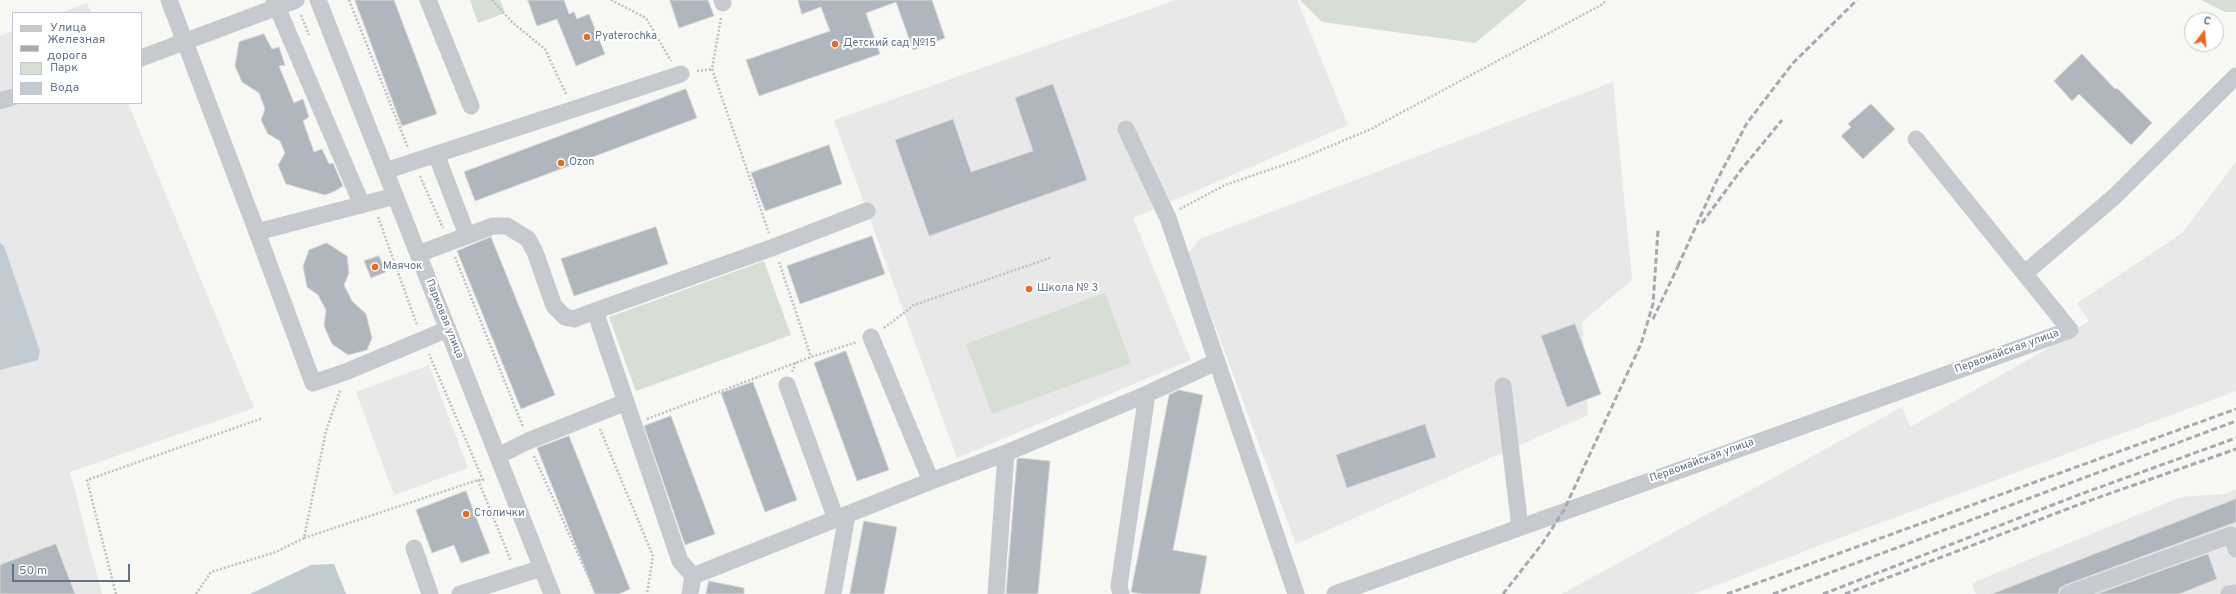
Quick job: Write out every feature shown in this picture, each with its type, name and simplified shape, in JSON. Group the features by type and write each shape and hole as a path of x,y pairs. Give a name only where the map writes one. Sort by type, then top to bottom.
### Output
{"street":[{"path":"169,0 313,383 348,371 448,329"},
{"path":"142,58 185,43 275,4 295,0"},
{"name":"Парковая улица","path":"318,0 552,594"},
{"path":"428,0 471,106"},
{"path":"275,4 368,203"},
{"path":"385,171 413,160 436,154 681,74"},
{"path":"1916,139 2025,273 2114,197 2236,76"},
{"path":"0,101 12,97"},
{"path":"1126,129 1161,206 1168,218 1296,594"},
{"path":"436,154 467,235"},
{"path":"257,232 395,196"},
{"path":"418,254 448,241 493,226 507,226 528,240 535,252 554,306 559,313 574,319 774,247 867,211"},
{"name":"Первомайская улица","path":"1335,594 2070,330 2025,273"},
{"path":"595,311 632,424 680,561 694,576"},
{"path":"871,337 931,481"},
{"path":"694,576 931,481 1006,453 1147,394 1216,362"},
{"path":"787,385 841,517 833,594"},
{"path":"1503,386 1520,527"},
{"path":"1121,594 1119,586 1147,394"},
{"path":"498,456 528,440 626,402"},
{"path":"996,594 1006,453"},
{"path":"2068,594 2234,539"},
{"path":"414,548 430,594"},
{"path":"460,594 542,568"},
{"path":"690,594 694,576"},
{"path":"2229,594 2236,593"}],"path":[{"path":"295,0 309,36"},
{"path":"350,0 413,160 448,241 528,440 596,594"},
{"path":"492,0 514,24 545,49 573,109"},
{"path":"611,0 646,18 664,51 681,74"},
{"path":"1168,218 1188,203 1225,185 1295,160 1371,129 1603,4 1606,0"},
{"path":"723,2 712,69 811,356"},
{"path":"196,594 211,572 276,552 304,538 478,480 483,480 423,340 368,203"},
{"path":"632,424 811,356 871,337 914,305 1050,258"},
{"path":"304,538 326,431 348,371"},
{"path":"593,414 653,556 647,594"},
{"path":"116,594 87,480 263,418"},
{"path":"478,480 516,575"}],"shaded area":[{"name":"Школа № 3","path":"1176,0 1297,0 1348,125 1133,218 1191,360 957,458 834,120"},
{"path":"87,3 91,12 63,12"},
{"path":"12,31 12,104 128,104 254,408 70,472 102,594 0,594 0,36"},
{"path":"1613,82 1632,280 1582,322 1588,415 1296,544 1188,253 1200,239"},
{"path":"2236,162 2236,391 1818,546 1694,594 1562,594 1902,407 1910,427 2042,352 2089,321 2077,303 2182,233"},
{"path":"429,365 468,468 394,495 356,392"},
{"path":"2236,489 2236,594 1976,594 1972,583 2181,497 2225,494"}],"green space":[{"path":"470,0 500,0 505,13 478,23"},
{"path":"1300,0 1527,0 1475,43 1322,22"},
{"path":"2201,0 2236,0 2236,12 2225,12"},
{"path":"764,261 791,335 636,391 609,317"},
{"path":"1105,293 1131,363 992,414 966,344"}],"water":[{"path":"0,243 4,246 40,351 38,360 0,370"},
{"path":"334,564 346,594 250,594 311,565"}],"building":[{"path":"355,0 394,0 437,114 402,126"},
{"path":"528,0 564,0 569,14 574,12 577,19 589,14 605,54 576,66 557,19 537,26"},
{"path":"670,0 708,0 714,16 679,28"},
{"name":"Детский сад №15","path":"798,0 932,0 945,38 913,50 896,2 866,13 880,54 759,96 746,60 830,31 821,7 802,14"},
{"path":"264,34 272,49 279,47 285,65 279,66 294,103 303,99 309,117 303,121 314,152 322,149 329,164 333,163 343,186 335,191 325,195 286,184 278,165 285,153 280,141 268,134 261,120 265,109 259,93 242,82 235,66 239,42"},
{"path":"2082,54 2115,89 2117,88 2152,123 2131,145 2079,94 2072,101 2054,81"},
{"path":"1053,84 1087,180 929,236 895,140 953,119 971,172 1033,151 1015,98"},
{"path":"686,89 697,118 475,201 464,172"},
{"path":"1871,104 1895,129 1863,159 1841,136 1851,127 1848,124"},
{"path":"829,145 842,184 765,211 751,173"},
{"path":"656,227 668,264 574,296 561,259"},
{"path":"872,236 885,274 800,304 787,266"},
{"path":"491,237 555,395 521,409 457,251"},
{"path":"327,243 347,256 349,273 344,285 352,301 366,314 372,338 367,350 348,355 332,344 324,326 326,310 318,295 307,287 303,266 309,250"},
{"name":"Маячок","path":"379,256 386,272 371,278 364,261"},
{"path":"1575,324 1601,394 1567,407 1541,336"},
{"path":"846,351 889,470 857,481 814,363"},
{"path":"753,382 797,500 765,512 721,393"},
{"path":"1179,390 1203,395 1173,550 1207,556 1200,594 1142,594 1131,592 1169,395"},
{"path":"671,416 715,534 685,545 644,426"},
{"path":"1425,424 1436,457 1347,488 1336,455"},
{"path":"569,436 630,589 619,594 595,594 537,448"},
{"path":"1017,459 1050,461 1038,594 1006,594"},
{"path":"466,491 490,553 461,563 454,545 432,553 416,510"},
{"path":"2236,499 2236,522 2065,585 2060,588 2058,594 1992,594"},
{"path":"864,521 897,527 884,594 850,594"},
{"path":"56,544 75,594 0,594 0,565"},
{"path":"2208,554 2217,579 2179,594 2097,594"},
{"path":"709,581 744,588 744,594 706,594"}],"railway":[{"path":"1678,266 1715,184 1747,123 1793,63 1857,0"},
{"path":"1702,223 1741,170 1782,120"},
{"path":"1503,594 1542,544 1564,510 1641,344 1653,304 1658,230"},
{"path":"1653,319 1680,262"},
{"path":"1727,594 2236,409"},
{"path":"1773,594 2236,421"},
{"path":"1823,594 2081,494 2236,438"},
{"path":"1845,594 2083,503 2236,449"}],"place":[{"name":"Pyaterochka","path":"587,37"},
{"name":"Детский сад №15","path":"835,44"},
{"name":"Ozon","path":"561,163"},
{"name":"Маячок","path":"375,267"},
{"name":"Школа № 3","path":"1029,289"},
{"name":"Столички","path":"466,514"}]}
